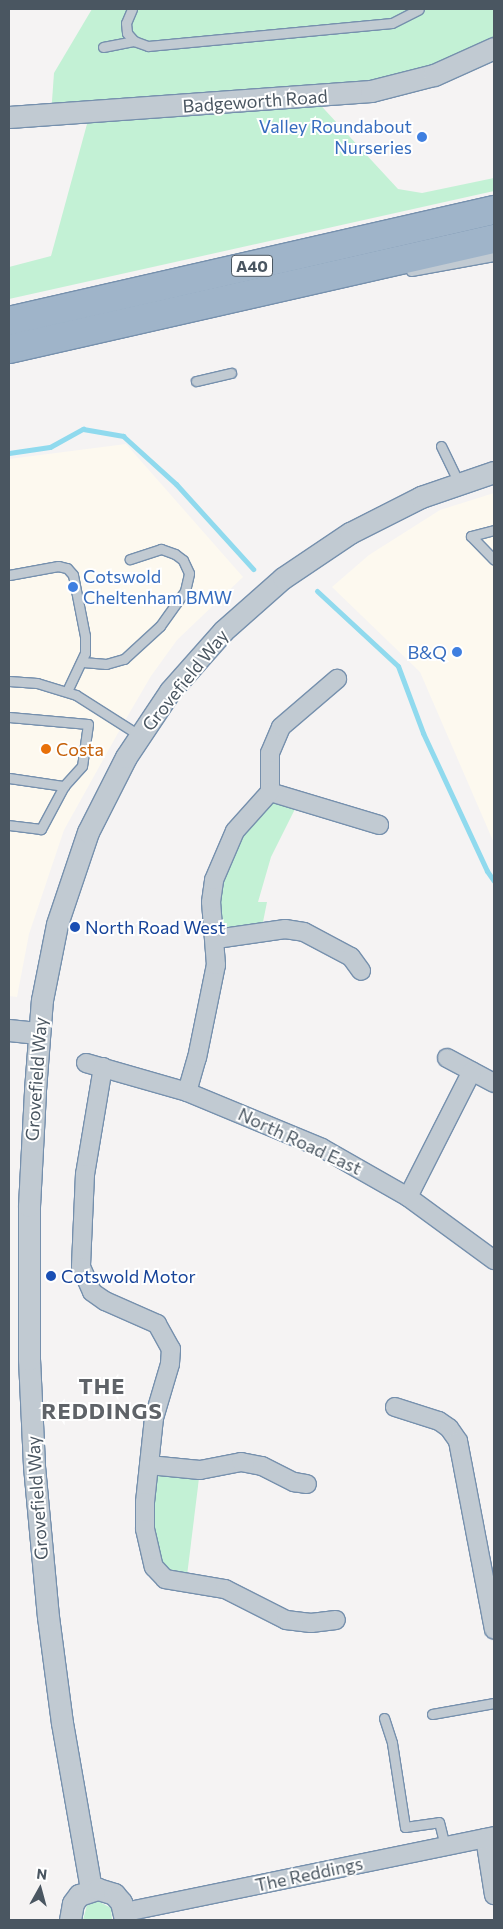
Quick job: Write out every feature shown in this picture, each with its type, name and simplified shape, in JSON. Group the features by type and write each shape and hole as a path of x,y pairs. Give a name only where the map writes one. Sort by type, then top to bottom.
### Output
{"highway":[{"name":"A40","path":"9,321 494,210"},
{"name":"A40","path":"9,349 494,239"}],"street":[{"name":"Badgeworth Road","path":"9,117 371,91 434,75 494,48"},
{"name":"Grovefield Way","path":"92,1889 56,1677 34,1465 28,1259 39,1033 48,966 71,876 104,798 139,736 196,660 223,631 283,578 322,550 385,514 459,483 494,472"},
{"path":"187,1092 212,995 216,939 211,902 220,861 235,831 270,792 270,753 282,727 337,679"},
{"path":"270,792 379,825"},
{"path":"216,939 285,930 304,932 351,957 361,971"},
{"path":"9,1030 39,1033"},
{"path":"447,1058 494,1083"},
{"name":"North Road East","path":"149,1465 154,1418 170,1364 168,1339 157,1324 98,1297 87,1284 81,1267 94,1065 187,1092 296,1135 408,1197 494,1260"},
{"path":"408,1197 472,1071"},
{"path":"395,1407 439,1421 449,1428 458,1441 494,1630"},
{"path":"307,1484 288,1480 262,1466 241,1462 200,1470 149,1465 145,1529 150,1556 160,1575 171,1581 225,1589 286,1620 312,1623 336,1620"},
{"path":"490,1837 494,1894"},
{"name":"The Reddings","path":"125,1916 165,1912 490,1837"},
{"path":"70,1920 73,1903 92,1889 114,1894 125,1916"}],"lane":[{"path":"132,9 126,23 134,41"},
{"path":"103,47 134,41 148,46 392,23 419,9"},
{"path":"397,273 494,256"},
{"path":"222,301 378,276"},
{"path":"196,381 231,373"},
{"path":"441,446 459,483"},
{"path":"494,530 471,536 494,560"},
{"path":"83,662 106,664 124,659 160,626 185,591 189,573 183,560 175,554 161,549 130,559"},
{"path":"9,575 58,566 67,568 73,575 85,636 83,662 66,691"},
{"path":"9,681 37,683 66,691 92,703 139,736"},
{"path":"9,717 88,724 82,766 64,786 41,830 9,825"},
{"path":"9,778 64,786"},
{"path":"432,1714 494,1703"},
{"path":"384,1718 386,1731 392,1743 405,1827 439,1822 445,1846"}],"shaded area":[{"path":"126,444 243,577 177,640 151,676 123,724 64,830 29,934 17,997 9,996 9,459"},
{"name":"B&Q","path":"494,493 494,843 420,672 332,587 369,555 440,510"}],"green space":[{"path":"92,9 494,9 494,48 313,97 398,189 422,193 494,178 494,191 9,299 9,267 51,256 90,113 51,115 54,73"},
{"path":"270,792 298,803 271,857 258,902 267,902 261,932 216,939 214,880"},
{"path":"149,1465 200,1470 186,1584 156,1571"},
{"path":"98,1901 111,1908 112,1920 83,1920 87,1905"}],"waterway":[{"path":"9,453 50,447 83,429 123,436 176,484 253,569"},
{"path":"317,591 398,666 423,733 487,871 494,881"}],"place":[{"name":"Valley Roundabout Nurseries","path":"422,137"},
{"name":"Cotswold Cheltenham BMW","path":"73,587"},
{"name":"B&Q","path":"457,652"},
{"name":"Costa","path":"46,749"},
{"name":"North Road West","path":"75,927"},
{"name":"Cotswold Motor","path":"51,1276"}],"district":[{"name":"THE REDDINGS","path":"102,1398"}]}
